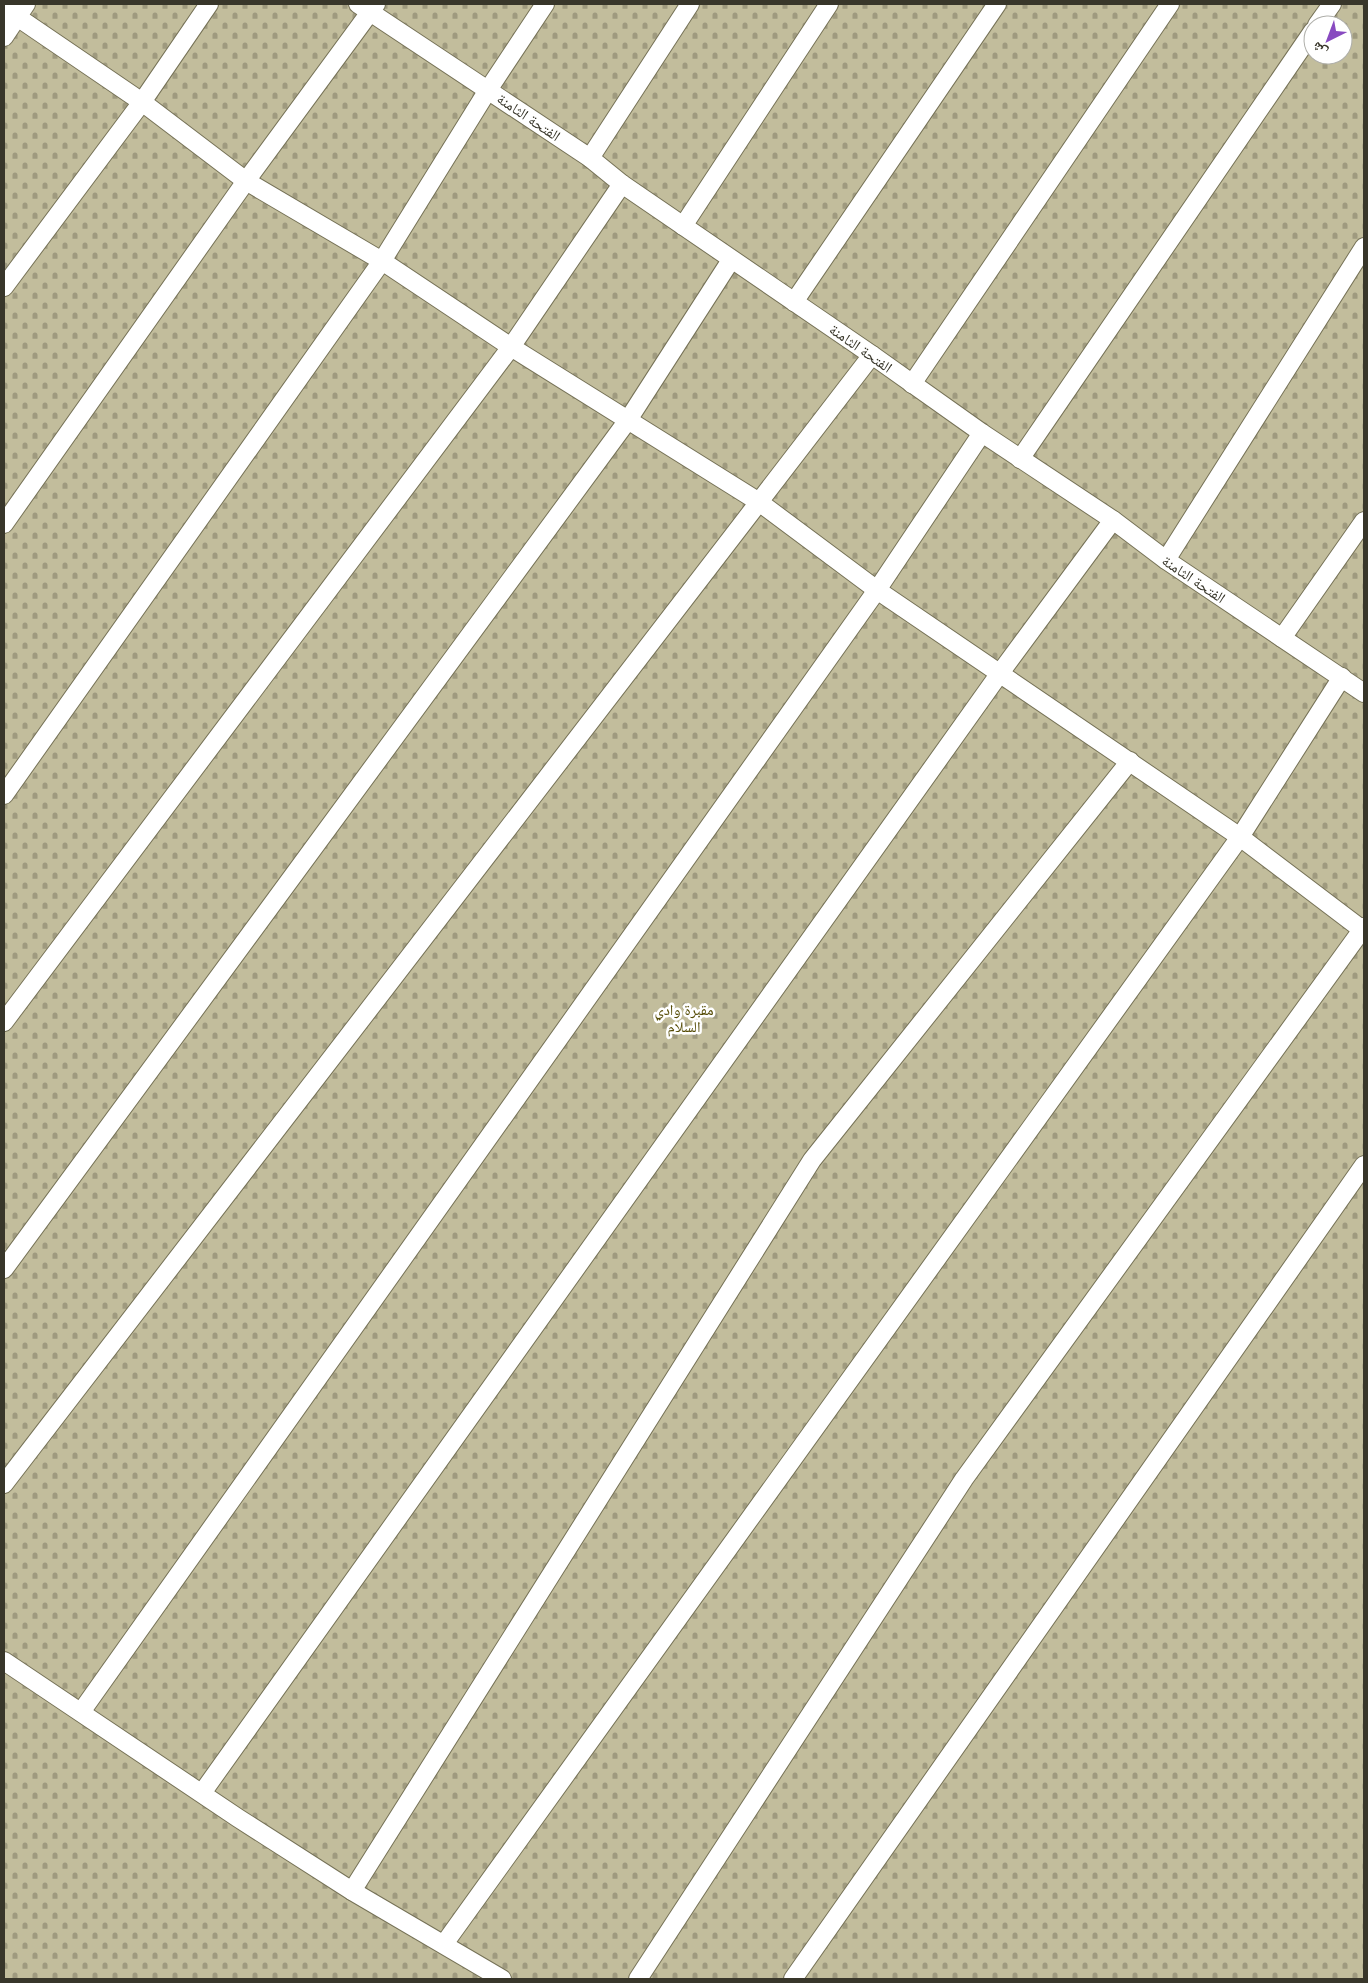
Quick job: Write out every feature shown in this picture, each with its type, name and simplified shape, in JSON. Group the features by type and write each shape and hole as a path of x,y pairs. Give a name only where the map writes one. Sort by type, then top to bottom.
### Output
{"lane":[{"path":"4,287 142,102 209,4"},
{"path":"4,796 382,261 488,90 545,4"},
{"path":"590,158 690,4"},
{"path":"683,226 829,4"},
{"path":"794,302 998,4"},
{"path":"912,384 1170,4"},
{"path":"1324,15 1332,4"},
{"path":"4,524 368,7"},
{"name":"الفتحة الثامنة","path":"368,7 590,158 622,184 731,260 872,354 982,433 1113,520 1166,560 1364,693"},
{"path":"4,37 16,10 246,181 382,261 511,346 759,502 877,590 1240,837 1364,929 964,1479 638,1979"},
{"path":"1020,458 1303,47"},
{"path":"4,1022 511,346 622,184"},
{"path":"1166,560 1364,248"},
{"path":"4,1269 628,420 731,260"},
{"path":"4,1484 872,354"},
{"path":"81,1712 877,590 982,433"},
{"path":"202,1793 1000,673 1113,520"},
{"path":"1282,638 1364,521"},
{"path":"444,1944 1240,837 1342,677"},
{"path":"352,1891 812,1160 1130,761"},
{"path":"794,1979 1364,1165"},
{"path":"4,1661 352,1891 502,1979"}],"green space":[{"name":"مقبرة وادي السلام","path":"4,4 1364,4 1364,1979 4,1979"}]}
